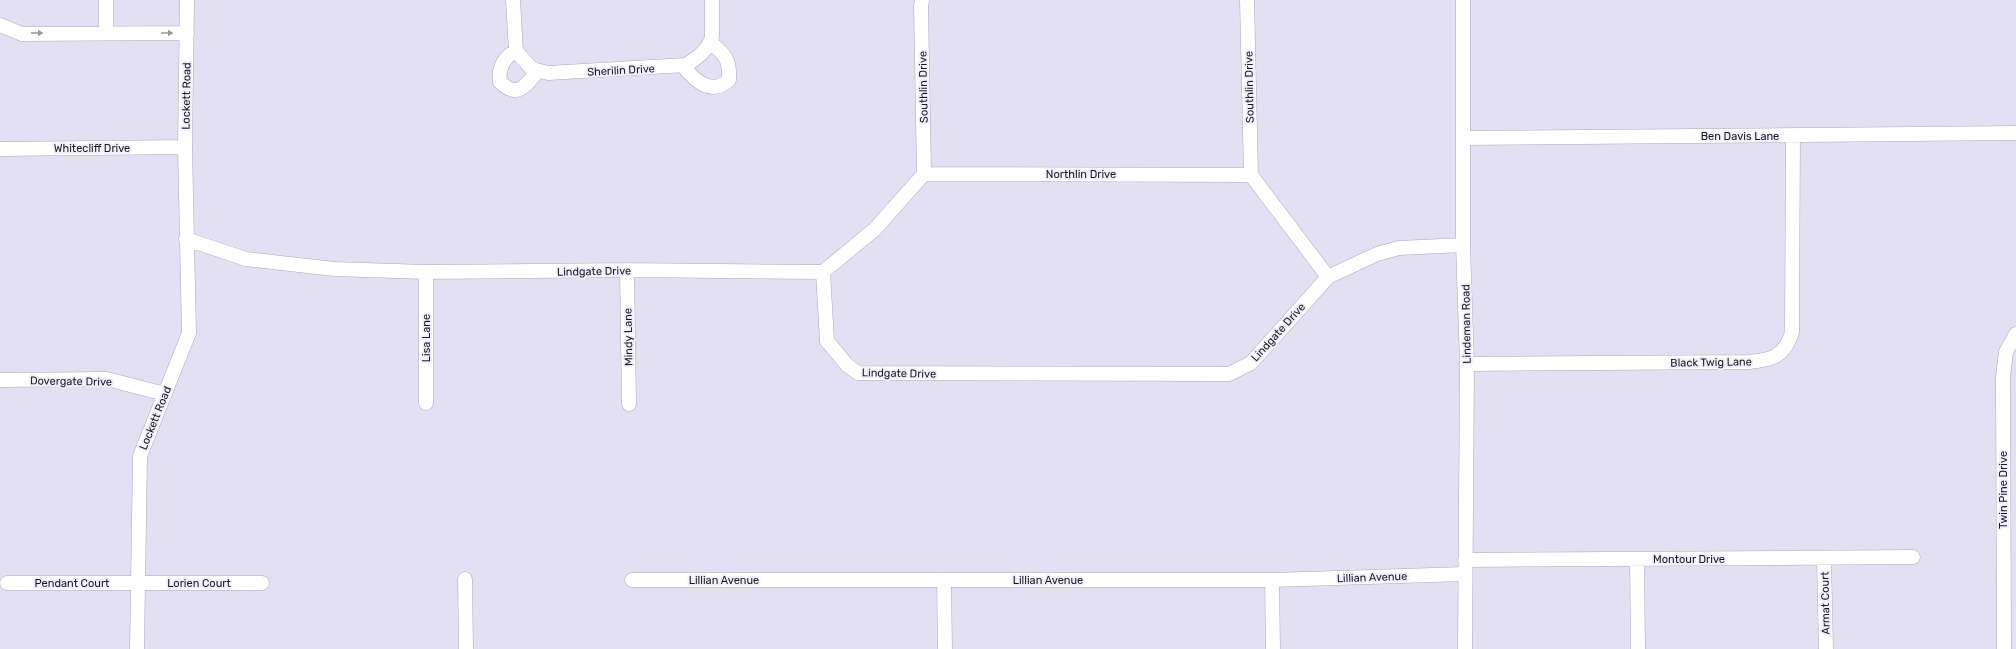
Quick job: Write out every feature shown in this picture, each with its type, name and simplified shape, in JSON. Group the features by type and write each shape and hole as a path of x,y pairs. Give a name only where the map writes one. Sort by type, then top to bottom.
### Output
{"street":[{"path":"106,0 106,33"},
{"name":"Lockett Road","path":"137,649 140,456 189,333 185,148 187,0"},
{"path":"513,0 516,51 532,69 538,71 524,87 516,91 507,89 500,82 498,72 508,55 516,51"},
{"path":"683,66 691,76 701,84 712,87 722,86 729,80 729,68 725,54 710,43 712,37 712,0"},
{"name":"Southlin Drive","path":"922,0 924,174"},
{"name":"Southlin Drive","path":"1247,0 1251,174"},
{"name":"Lindeman Road","path":"1463,0 1464,245 1467,364 1465,649"},
{"path":"0,25 22,34 187,33"},
{"name":"Sherilin Drive","path":"538,71 548,73 683,66 700,55 710,43"},
{"name":"Ben Davis Lane","path":"1463,138 2016,133"},
{"name":"Black Twig Lane","path":"1467,364 1749,362 1770,359 1780,354 1788,345 1792,332 1793,135"},
{"name":"Whitecliff Drive","path":"0,149 185,148"},
{"path":"823,272 875,229 924,174"},
{"name":"Northlin Drive","path":"924,174 1251,174"},
{"path":"1251,174 1328,277"},
{"name":"Lindgate Drive","path":"186,239 246,259 334,269 426,272 627,270 823,272 827,342 847,365 858,374 1229,374 1251,364 1328,277 1377,254 1399,248 1464,245"},
{"name":"Mindy Lane","path":"627,270 629,404"},
{"name":"Lisa Lane","path":"426,272 426,403"},
{"name":"Twin Pine Drive","path":"2004,649 2010,553 2003,377 2006,352 2016,334"},
{"name":"Dovergate Drive","path":"0,380 107,379 165,394"},
{"name":"Montour Drive","path":"1465,567 1637,559 1913,557"},
{"name":"Armat Court","path":"1824,558 1826,649"},
{"path":"1637,559 1638,649"},
{"name":"Lillian Avenue","path":"632,580 1272,580 1465,567"},
{"path":"465,579 466,649"},
{"path":"944,580 945,649"},
{"path":"1272,580 1273,649"},
{"name":"Pendant Court","path":"6,583 137,583"},
{"name":"Lorien Court","path":"137,583 262,583"}]}
